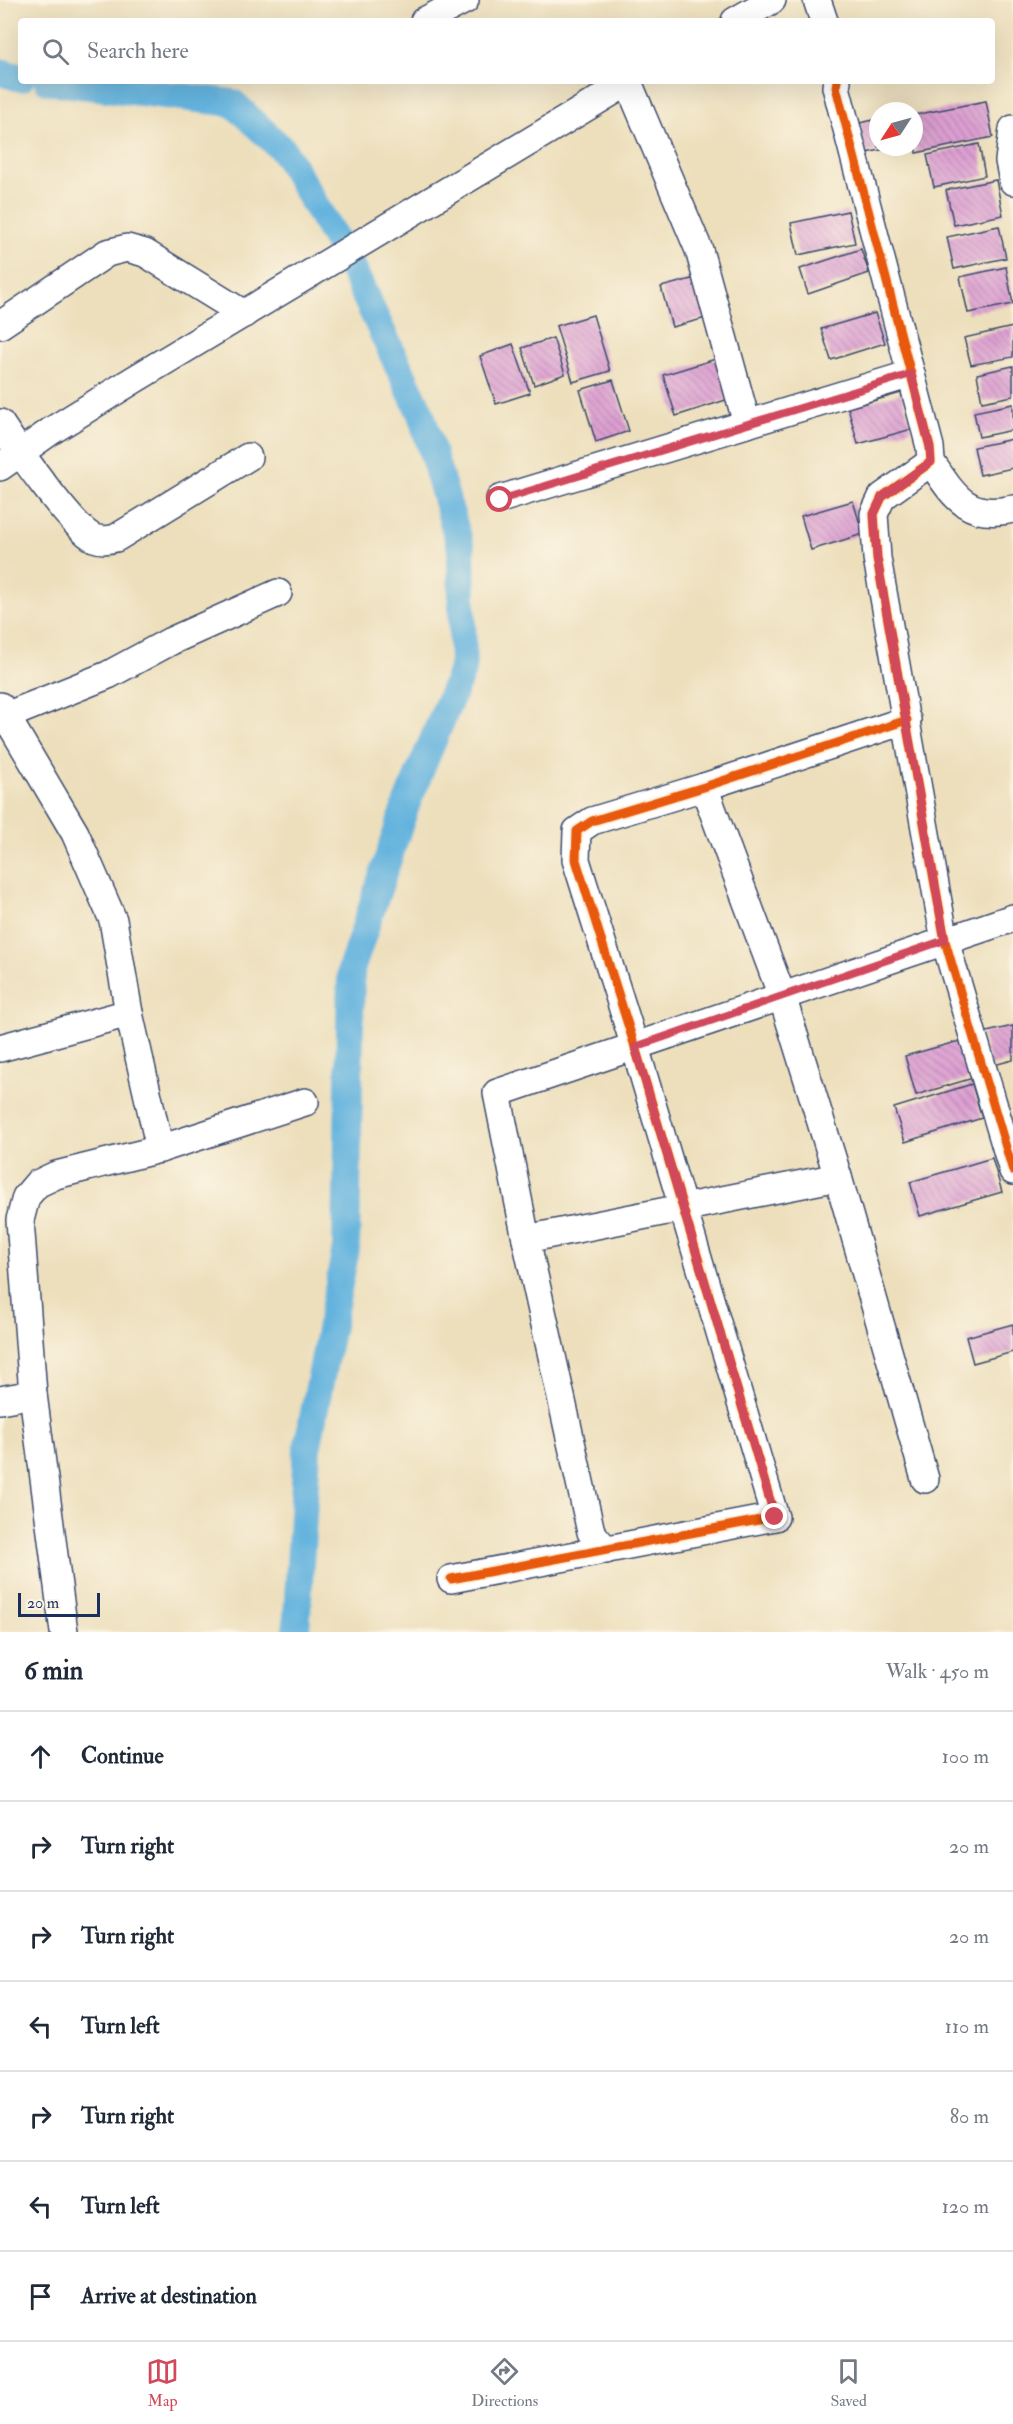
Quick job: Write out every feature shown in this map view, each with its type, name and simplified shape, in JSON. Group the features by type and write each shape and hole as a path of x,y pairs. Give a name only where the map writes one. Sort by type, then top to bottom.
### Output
{"street":[{"path":"430,18 465,0"},
{"path":"740,18 772,0"},
{"path":"817,0 823,18"},
{"path":"9,460 244,314 626,84"},
{"path":"630,84 699,250 747,424"},
{"path":"836,84 930,447 931,462 955,497 972,509 996,513 1013,509"},
{"path":"1013,129 1009,161 1013,181"},
{"path":"0,325 106,253 128,248 145,253 244,314"},
{"path":"500,500 911,374"},
{"path":"0,423 9,460 82,530 103,541 116,538 248,457"},
{"path":"931,462 882,497 874,514 877,558 945,940 1013,1171"},
{"path":"160,1149 129,1013 112,920 94,873 75,833 3,711 108,675 171,641 278,593"},
{"path":"451,1579 775,1517 635,1047 576,860 577,831 592,820 704,787 907,720"},
{"path":"704,787 782,996 838,1177 925,1479"},
{"path":"606,1550 591,1532 526,1239 497,1093 1013,918"},
{"path":"0,1048 129,1013"},
{"path":"64,1632 33,1394 20,1220 26,1197 37,1184 56,1174 160,1149 305,1102"},
{"path":"526,1239 838,1177"},
{"path":"0,1400 33,1394"}],"building":[{"path":"986,101 993,137 923,152 923,113"},
{"path":"869,121 869,152 861,154 855,124"},
{"path":"979,144 985,176 934,187 927,155"},
{"path":"996,180 1003,215 954,225 946,190"},
{"path":"848,211 855,243 798,255 791,223"},
{"path":"999,226 1006,258 954,269 947,237"},
{"path":"861,249 869,273 808,294 800,269"},
{"path":"1006,267 1013,304 968,313 960,277"},
{"path":"699,277 710,317 672,327 661,287"},
{"path":"875,313 885,343 831,360 821,329"},
{"path":"593,315 610,371 573,382 556,326"},
{"path":"1013,327 1013,357 971,365 964,338"},
{"path":"553,338 565,374 534,385 522,348"},
{"path":"513,344 530,393 496,404 480,356"},
{"path":"719,358 732,398 676,416 663,375"},
{"path":"1013,366 1013,396 982,402 977,374"},
{"path":"613,380 629,431 596,442 580,390"},
{"path":"901,393 912,429 858,444 848,408"},
{"path":"1013,404 1013,430 979,437 974,412"},
{"path":"1013,439 1013,468 980,475 974,447"},
{"path":"853,501 863,534 811,550 801,516"},
{"path":"1013,1026 1013,1060 990,1066 982,1033"},
{"path":"963,1040 973,1078 916,1095 905,1056"},
{"path":"972,1084 982,1118 905,1142 894,1108"},
{"path":"992,1158 1002,1192 920,1216 910,1182"},
{"path":"1013,1324 1013,1352 973,1363 966,1337"}],"waterway":[{"path":"0,72 18,77"},
{"path":"73,84 233,103 283,150 351,266 421,414 461,548 463,668 406,805 351,970 346,1248 307,1449 296,1632"}],"cycle path":[{"path":"836,84 930,447 931,462 882,497 874,514 877,558 945,941 1013,1171"},
{"path":"451,1579 775,1517 635,1047 576,860 577,831 592,821 704,787 907,720"}],"route":[{"path":"500,500 911,374 930,447 931,462 882,497 874,514 877,558 945,940 635,1047 775,1517"}]}
